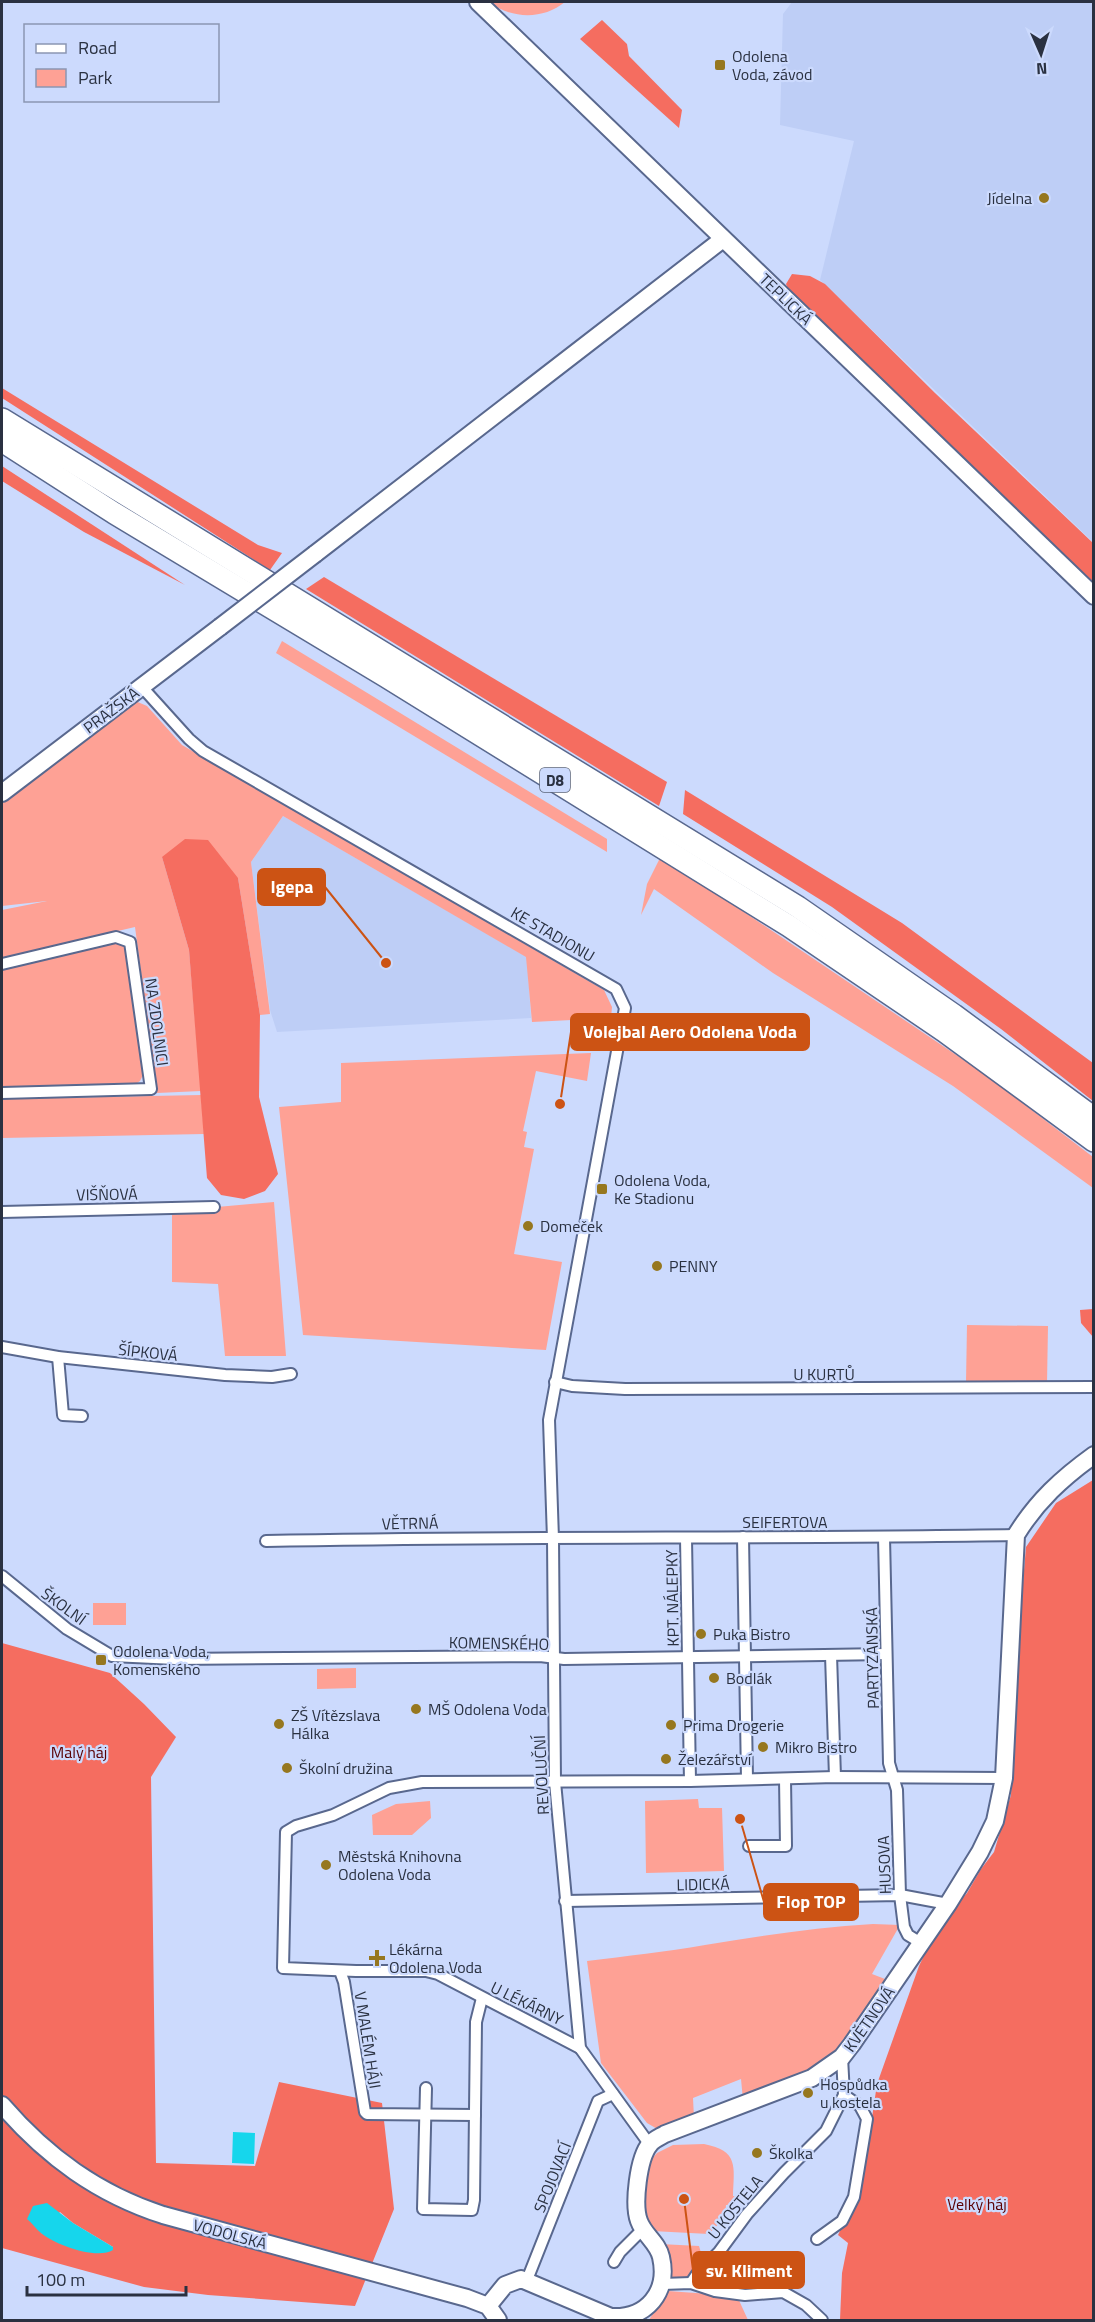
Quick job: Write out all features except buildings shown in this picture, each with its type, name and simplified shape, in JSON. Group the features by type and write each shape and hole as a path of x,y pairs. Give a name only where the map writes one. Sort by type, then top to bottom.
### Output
{"highway":[{"name":"D8","path":"2,419 798,907 954,1015 1094,1118"},
{"name":"D8","path":"2,441 114,513 464,725 789,926 944,1031 1094,1141"}],"street":[{"name":"TEPLICKÁ","path":"478,2 1094,596"},
{"name":"PRAŽSKÁ","path":"2,793 723,239"},
{"name":"KE STADIONU","path":"141,687 203,751 616,988 625,1008 555,1382"},
{"name":"NA ZDOLNICI","path":"2,964 116,937 130,942 151,1089 2,1093"},
{"name":"VIŠŇOVÁ","path":"2,1212 214,1207"},
{"name":"ŠÍPKOVÁ","path":"2,1347 58,1357 225,1375 272,1377 291,1374"},
{"path":"58,1357 63,1414 82,1416"},
{"name":"U KURTŮ","path":"555,1382 572,1386 625,1389 1094,1388"},
{"name":"REVOLUČNÍ","path":"555,1382 549,1420 553,1539 555,1782 580,2048 650,2145"},
{"path":"1016,1534 1048,1492 1068,1473 1094,1455"},
{"name":"SEIFERTOVA","path":"553,1539 1016,1534"},
{"name":"KVĚTNOVÁ","path":"650,2145 665,2134 812,2078 842,2057 948,1904 980,1852 995,1821 1004,1778 1016,1534"},
{"name":"PARTYZÁNSKÁ","path":"884,1537 889,1763 893,1778"},
{"name":"VĚTRNÁ","path":"266,1541 438,1538 553,1539"},
{"name":"KPT. NÁLEPKY","path":"686,1538 690,1781"},
{"path":"742,1538 747,1779"},
{"name":"ŠKOLNÍ","path":"2,1576 67,1629 112,1656"},
{"name":"KOMENSKÉHO","path":"112,1656 175,1659 745,1657 886,1654"},
{"path":"831,1655 835,1777"},
{"path":"555,1782 835,1777 1004,1778"},
{"name":"HUSOVA","path":"893,1778 897,1790 900,1895 904,1927 908,1935 921,1943"},
{"path":"749,1846 786,1846 785,1779"},
{"name":"U LÉKÁRNY","path":"555,1782 422,1782 401,1785 388,1788 333,1815 296,1826 286,1832 283,1968 340,1971 426,1971 438,1974 580,2048"},
{"name":"LIDICKÁ","path":"565,1901 900,1895 948,1904"},
{"name":"V MALÉM HÁJI","path":"340,1971 344,1982 365,2112 367,2114 425,2115"},
{"path":"426,2088 423,2209 472,2210 476,2022 482,1998"},
{"name":"U KOSTELA","path":"691,2283 719,2252 747,2214 826,2131 844,2095 842,2057"},
{"name":"SPOJOVACÍ","path":"527,2280 598,2101 613,2094"},
{"path":"817,2239 842,2221 854,2197 867,2119 860,2106 844,2095"},
{"name":"VODOLSKÁ","path":"2,2105 18,2124 51,2153 90,2182 133,2206 468,2298 489,2306"},
{"path":"425,2115 475,2115"},
{"path":"498,2320 489,2306 505,2285 516,2279 527,2280 611,2317 624,2318 637,2314 655,2297 662,2284 663,2273 659,2250 643,2229 637,2215 641,2163 650,2145"},
{"path":"614,2262 620,2252 643,2229"},
{"path":"662,2284 691,2283 715,2291 745,2295 788,2294 806,2305 822,2320"}],"shaded area":[{"path":"792,2 1093,2 1093,542 820,280 854,141 780,125 783,14"},
{"path":"283,816 527,957 531,1018 277,1032 270,1010 251,862"}],"green space":[{"path":"489,2 565,2 547,12 527,15 507,12"},
{"path":"602,20 627,44 629,56 682,110 679,128 580,39"},
{"path":"792,274 810,276 825,284 935,393 1093,543 1093,587 791,296 786,284"},
{"path":"2,388 258,545 282,553 270,570 2,398"},
{"path":"2,466 185,585 84,532 2,481"},
{"path":"324,577 667,782 659,806 306,589"},
{"path":"282,641 607,839 607,852 276,653"},
{"path":"133,700 147,706 182,745 604,990 612,1007 611,1018 532,1022 526,957 283,816 251,862 270,1014 260,1015 238,878 162,857 189,950 201,1091 157,1093 135,927 2,958 2,910 47,901 2,906 2,799"},
{"path":"685,790 902,923 1093,1063 1093,1101 1001,1029 832,907 683,814"},
{"path":"185,839 208,840 238,878 260,1015 259,1097 278,1174 265,1191 244,1199 221,1195 207,1178 189,950 162,857"},
{"path":"661,856 986,1075 1093,1157 1093,1188 953,1086 773,973 654,889 641,915 647,884"},
{"path":"116,943 123,945 127,952 143,1075 140,1081 134,1085 2,1087 2,970"},
{"path":"591,1053 587,1081 536,1071 523,1131 527,1132 524,1147 534,1149 514,1254 562,1262 546,1350 303,1335 279,1107 341,1102 341,1063"},
{"path":"201,1095 204,1134 2,1138 2,1099"},
{"path":"274,1202 286,1356 225,1356 218,1284 172,1282 172,1211"},
{"path":"1094,1309 1093,1337 1081,1323 1080,1310"},
{"path":"967,1325 1048,1326 1047,1383 966,1382"},
{"name":"Velký háj","path":"1093,1480 1093,2320 840,2320 842,2273 848,2243 838,2235 862,2185 877,2084 919,1966 938,1927 967,1893 994,1852 1011,1795 1017,1654 1026,1547 1056,1503"},
{"path":"93,1603 126,1603 126,1625 93,1625"},
{"name":"Malý háj","path":"2,1643 110,1673 176,1737 151,1777 156,2163 255,2166 279,2082 382,2103 394,2209 355,2306 208,2295 144,2287 2,2248","holes":["60,2212 73,2223 113,2247 113,2250 41,2233"]},
{"path":"356,1668 356,1688 317,1689 317,1669"},
{"path":"698,1799 699,1808 722,1808 724,1871 646,1873 645,1801"},
{"path":"430,1801 431,1818 412,1835 373,1835 372,1815 396,1804"},
{"path":"873,1924 900,1925 872,1974 885,1979 834,2060 743,2100 741,2079 693,2098 694,2118 659,2130 647,2123 601,2063 587,1961 789,1932"},
{"path":"704,2144 723,2151 732,2161 735,2205 726,2205 725,2217 709,2234 652,2231 642,2214 649,2162 657,2153 673,2145"},
{"path":"660,2244 699,2246 704,2263 687,2278 672,2279 666,2276"},
{"path":"668,2291 737,2296 748,2320 649,2320 664,2296 667,2296"}],"water":[{"path":"233,2132 255,2133 254,2164 232,2163"},
{"path":"47,2203 73,2223 113,2247 113,2250 97,2253 76,2250 47,2238 27,2219 33,2206"}],"place":[{"name":"Odolena Voda, závod","path":"720,65"},
{"name":"Jídelna","path":"1044,198"},
{"name":"Igepa","path":"386,963"},
{"name":"Volejbal Aero Odolena Voda","path":"560,1104"},
{"name":"Odolena Voda, Ke Stadionu","path":"602,1189"},
{"name":"Domeček","path":"528,1226"},
{"name":"PENNY","path":"657,1266"},
{"name":"Puka Bistro","path":"701,1634"},
{"name":"Odolena Voda, Komenského","path":"101,1660"},
{"name":"Bodlák","path":"714,1678"},
{"name":"MŠ Odolena Voda","path":"416,1709"},
{"name":"ZŠ Vítězslava Hálka","path":"279,1724"},
{"name":"Prima Drogerie","path":"671,1725"},
{"name":"Mikro Bistro","path":"763,1747"},
{"name":"Železářství","path":"666,1759"},
{"name":"Školní družina","path":"287,1768"},
{"name":"Flop TOP","path":"740,1819"},
{"name":"Městská Knihovna Odolena Voda","path":"326,1865"},
{"name":"Lékárna Odolena Voda","path":"377,1958"},
{"name":"Hospůdka u kostela","path":"808,2093"},
{"name":"Školka","path":"757,2153"},
{"name":"sv. Kliment","path":"684,2199"}]}
